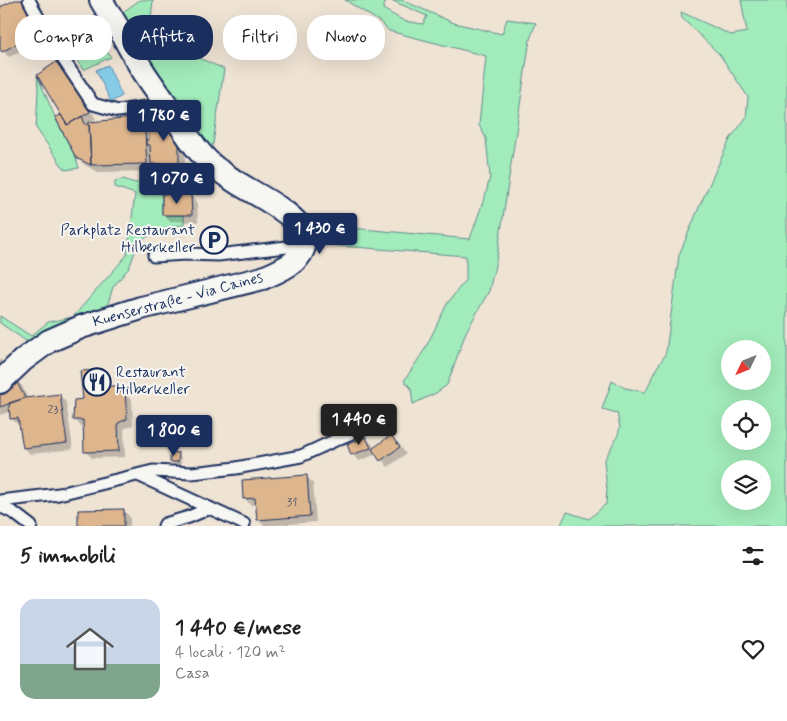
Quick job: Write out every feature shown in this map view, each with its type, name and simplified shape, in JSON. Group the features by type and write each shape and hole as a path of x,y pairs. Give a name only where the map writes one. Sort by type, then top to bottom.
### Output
{"street":[{"path":"101,0 141,68 200,152 216,168 277,207 298,223 304,234 304,245"},
{"name":"Kuenserstraße - Via Caines","path":"0,382 23,360 49,341 81,327 141,308 263,278 282,270 299,258 304,245"}],"lane":[{"path":"29,0 49,38 93,104 118,111 167,104"},
{"path":"154,256 185,254 218,255 304,245"},
{"path":"0,501 60,494 153,471 192,473 236,468 301,456 366,427"},
{"path":"138,474 244,524"},
{"path":"0,506 14,513 31,526"},
{"path":"164,526 210,508"}],"green space":[{"path":"140,0 153,0 151,15 122,15 122,17 120,14"},
{"path":"345,0 386,0 383,9 404,21 423,24 427,16 391,0 402,0 454,23 502,34 507,19 536,23 530,39 497,257 489,291 466,332 447,385 436,393 413,404 411,388 404,381 425,349 447,304 466,279 466,256 329,245 304,234 298,223 470,239 490,177 486,138 479,125 486,56 389,31 385,27 385,15 369,15"},
{"path":"741,0 787,0 787,526 560,526 567,512 589,519 606,504 607,489 604,461 618,435 620,427 617,413 602,409 612,381 625,388 645,392 655,370 665,355 679,255 730,139 746,118 748,97 720,55 682,18 681,12 731,35 747,32"},
{"path":"77,60 105,60 83,70"},
{"path":"148,60 204,60 224,69 213,144 207,159"},
{"path":"37,75 79,168 65,170 36,128"},
{"path":"123,179 135,183 139,182 162,194 162,215 184,215 184,225 166,228 139,241 129,268 113,287 103,320 29,343 0,323 0,316 31,336 48,322 73,317 127,255 135,194 115,187 115,181"}],"water":[{"path":"108,65 122,96 111,102 96,70"}],"building":[{"path":"15,0 25,0 33,15 15,15 15,45 2,52 0,49 0,7"},
{"path":"59,60 90,112 67,125 37,75"},
{"path":"61,115 67,125 82,116 85,124 89,125 91,165 76,158 55,117"},
{"path":"144,117 147,164 91,165 89,122"},
{"path":"148,120 172,120 179,129 179,164 151,164 150,145 146,145 146,140 149,140"},
{"path":"162,194 191,194 192,215 162,215"},
{"path":"102,370 103,386 118,386 118,392 125,392 127,419 118,423 119,451 84,452 83,420 73,420 74,400 83,399 80,371"},
{"path":"15,378 25,398 0,407 0,392"},
{"path":"60,394 67,443 23,448 18,418 10,419 9,403 25,398"},
{"path":"391,435 400,447 380,461 372,449"},
{"path":"366,437 371,448 351,455 347,444"},
{"path":"170,452 179,453 178,462 170,462"},
{"path":"307,475 310,516 257,520 255,498 243,499 242,480"},
{"path":"124,509 124,526 78,526 78,510"}],"place":[{"name":"Parkplatz Restaurant Hilberkeller","path":"214,240"},
{"name":"Restaurant Hilberkeller","path":"97,382"}]}
